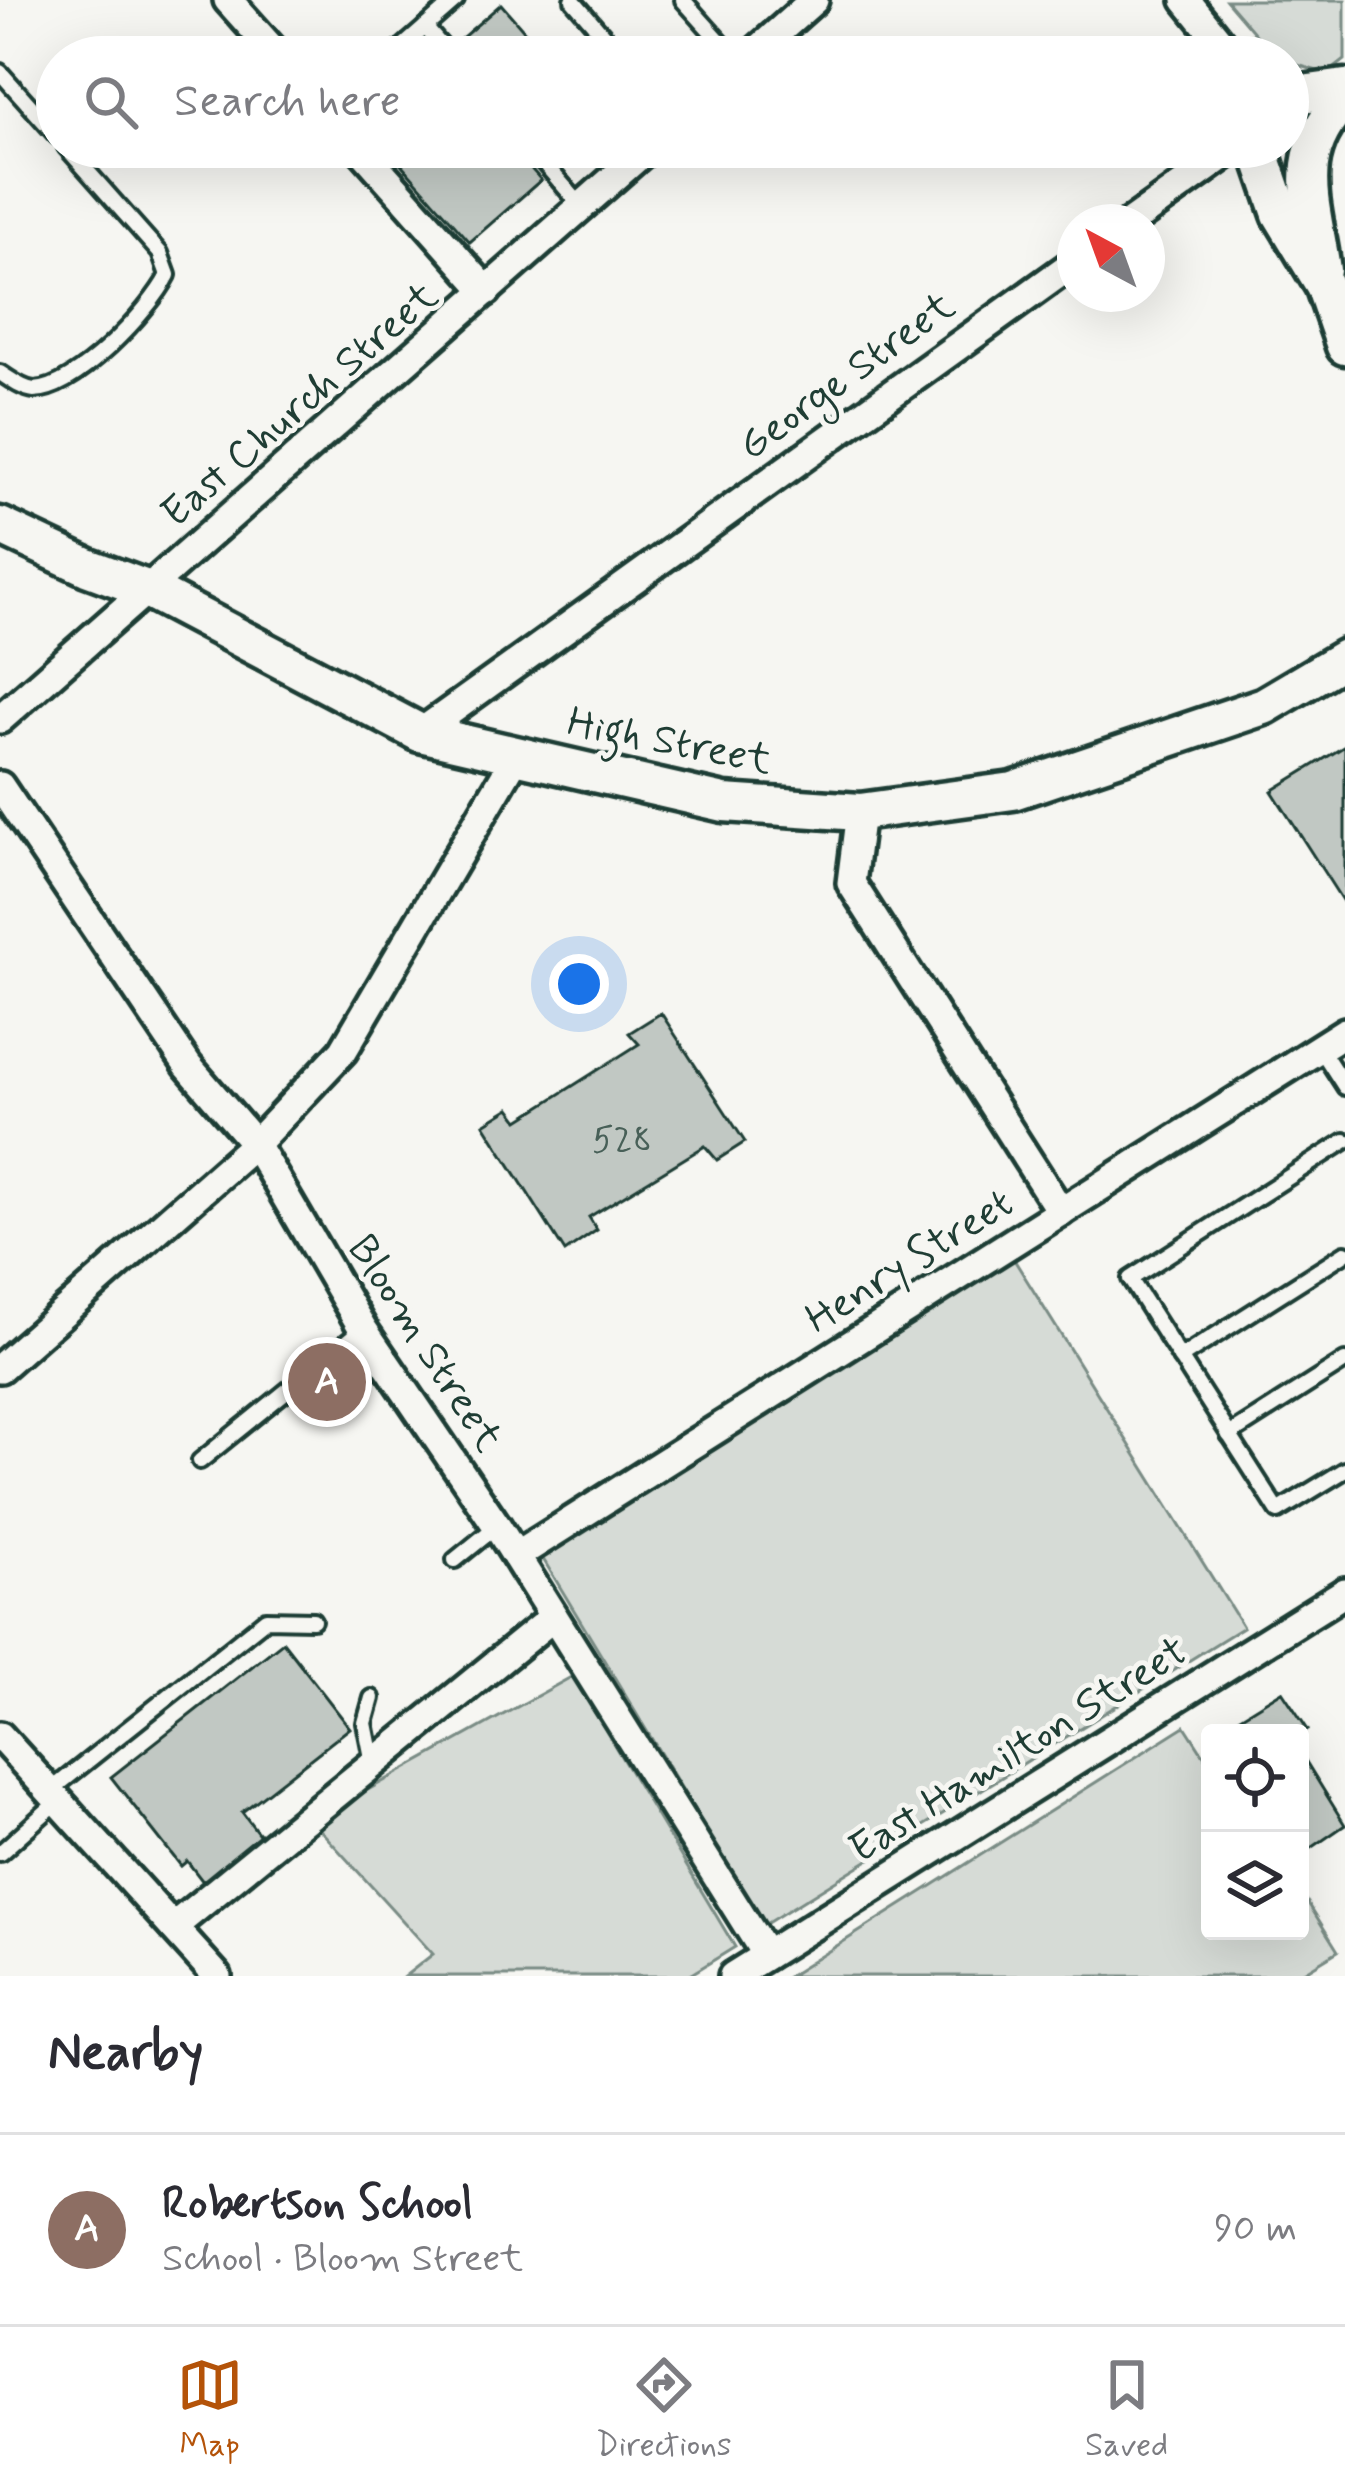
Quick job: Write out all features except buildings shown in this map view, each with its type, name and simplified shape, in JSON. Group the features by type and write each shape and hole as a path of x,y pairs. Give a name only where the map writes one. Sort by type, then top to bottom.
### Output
{"street":[{"path":"228,0 260,36"},
{"path":"774,36 814,0"},
{"path":"1186,0 1215,36"},
{"path":"1309,93 1345,88"},
{"path":"1309,162 1312,142 1345,99"},
{"path":"377,168 487,291"},
{"name":"East Church Street","path":"0,719 625,168"},
{"path":"1156,204 1207,168"},
{"path":"1265,168 1281,214 1324,285"},
{"path":"1308,168 1324,285 1345,346"},
{"name":"George Street","path":"420,733 1057,275"},
{"name":"High Street","path":"0,526 148,590 420,733 724,803 860,812 1013,791 1264,706 1345,658"},
{"path":"0,1369 254,1144 343,1051 517,755"},
{"name":"Bloom Street","path":"0,786 188,1066 254,1144 363,1329 497,1526 766,1955"},
{"path":"860,812 851,883 1060,1212"},
{"name":"Henry Street","path":"516,1556 1345,1032"},
{"name":"East Hamilton Street","path":"733,1976 1345,1592"},
{"path":"172,1928 552,1618"},
{"path":"0,1736 217,1976"}],"lane":[{"path":"415,36 456,0"},
{"path":"573,0 604,36"},
{"path":"683,0 715,36"},
{"path":"425,27 433,36"},
{"path":"0,72 36,112"},
{"path":"0,373 28,390 59,386 82,370 158,295 167,275 160,254 84,168"},
{"path":"548,168 581,207"},
{"path":"1321,1048 1345,1087"},
{"path":"1345,1141 1130,1280 1278,1510 1345,1469"},
{"path":"1180,1358 1345,1253"},
{"path":"200,1461 363,1329"},
{"path":"1229,1435 1345,1361"},
{"path":"455,1560 497,1526"},
{"path":"0,1853 54,1796 266,1619 314,1620"},
{"path":"372,1698 365,1723 374,1764"}],"shaded area":[{"path":"1226,0 1345,0 1345,60 1327,74 1309,68 1309,36 1257,36"},
{"path":"1013,1258 1243,1627 764,1925 540,1554"},
{"path":"573,1676 735,1947 688,1976 405,1976 433,1954 312,1821"},
{"path":"1185,1726 1201,1751 1201,1940 1309,1940 1309,1904 1338,1951 1297,1976 789,1976"}],"place":[{"name":"Robertson School","path":"327,1382"}]}
